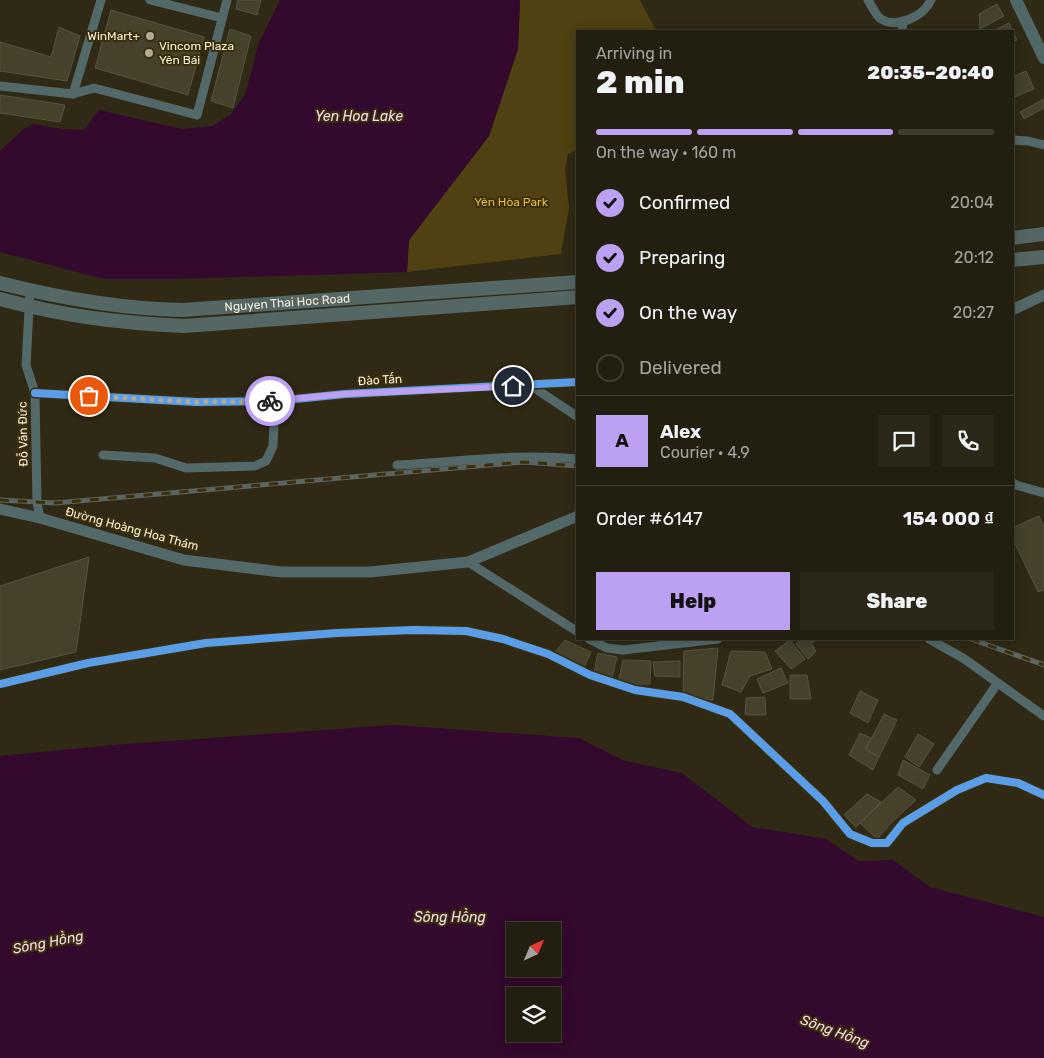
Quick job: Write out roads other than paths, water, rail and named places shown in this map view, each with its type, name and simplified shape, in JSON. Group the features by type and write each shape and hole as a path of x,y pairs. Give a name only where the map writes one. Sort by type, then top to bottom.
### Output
{"main road":[{"path":"1016,0 1044,58"},
{"path":"1014,238 1044,234"},
{"path":"1014,260 1044,257"},
{"name":"Nguyen Thai Hoc Road","path":"0,283 87,302 142,309 183,310 576,282"},
{"name":"Nguyen Thai Hoc Road","path":"0,299 28,307 84,318 184,326 576,297"}],"street":[{"path":"73,94 101,0"},
{"path":"150,0 222,18"},
{"path":"0,86 73,94 94,88 197,115 227,0"},
{"path":"868,0 880,19 894,24 916,16 931,0"},
{"path":"902,30 903,21"},
{"path":"1014,140 1028,140 1044,145"},
{"name":"Đỗ Văn Đức","path":"30,291 26,365 35,393 37,494 40,518"},
{"path":"1014,309 1044,295"},
{"name":"Đào Tấn","path":"35,393 196,402 275,401 345,394 576,382"},
{"path":"530,385 576,416"},
{"path":"103,455 155,458 186,468 256,466 266,461 273,446 275,401"},
{"path":"397,465 505,457 576,459"},
{"path":"1014,484 1044,493"},
{"name":"Đường Hoàng Hoa Thám","path":"0,509 40,518 184,560 281,572 370,572 468,562 576,517"},
{"path":"468,562 576,631"},
{"path":"0,684 88,663 206,643 347,632 466,631 503,639 548,654 590,674 636,690 683,697 730,714 822,801 850,834 872,843 887,843 903,824 957,790 986,778 1018,783 1044,795"},
{"path":"591,640 606,648 623,650 709,640"},
{"path":"931,640 963,658 1044,716"},
{"path":"937,770 997,684"}],"water":[{"name":"Yen Hoa Lake","path":"280,0 520,0 518,49 489,136 409,240 407,272 176,279 104,279 0,252 0,151 24,129 34,124 61,129 84,130 99,110 182,129 213,126 230,115 245,95 259,43"},
{"name":"Sông Hồng","path":"394,725 579,738 625,761 682,773 752,827 826,839 858,861 893,860 930,887 1044,917 1044,1058 0,1058 0,756 114,745"}],"railway":[{"path":"0,500 55,503 523,462 576,466"},
{"path":"974,640 1044,665"}],"place":[{"name":"WinMart+","path":"150,36"},
{"name":"Vincom Plaza Yên Bái","path":"149,53"}],"park label":[{"name":"Yên Hòa Park","path":"511,202"}]}
